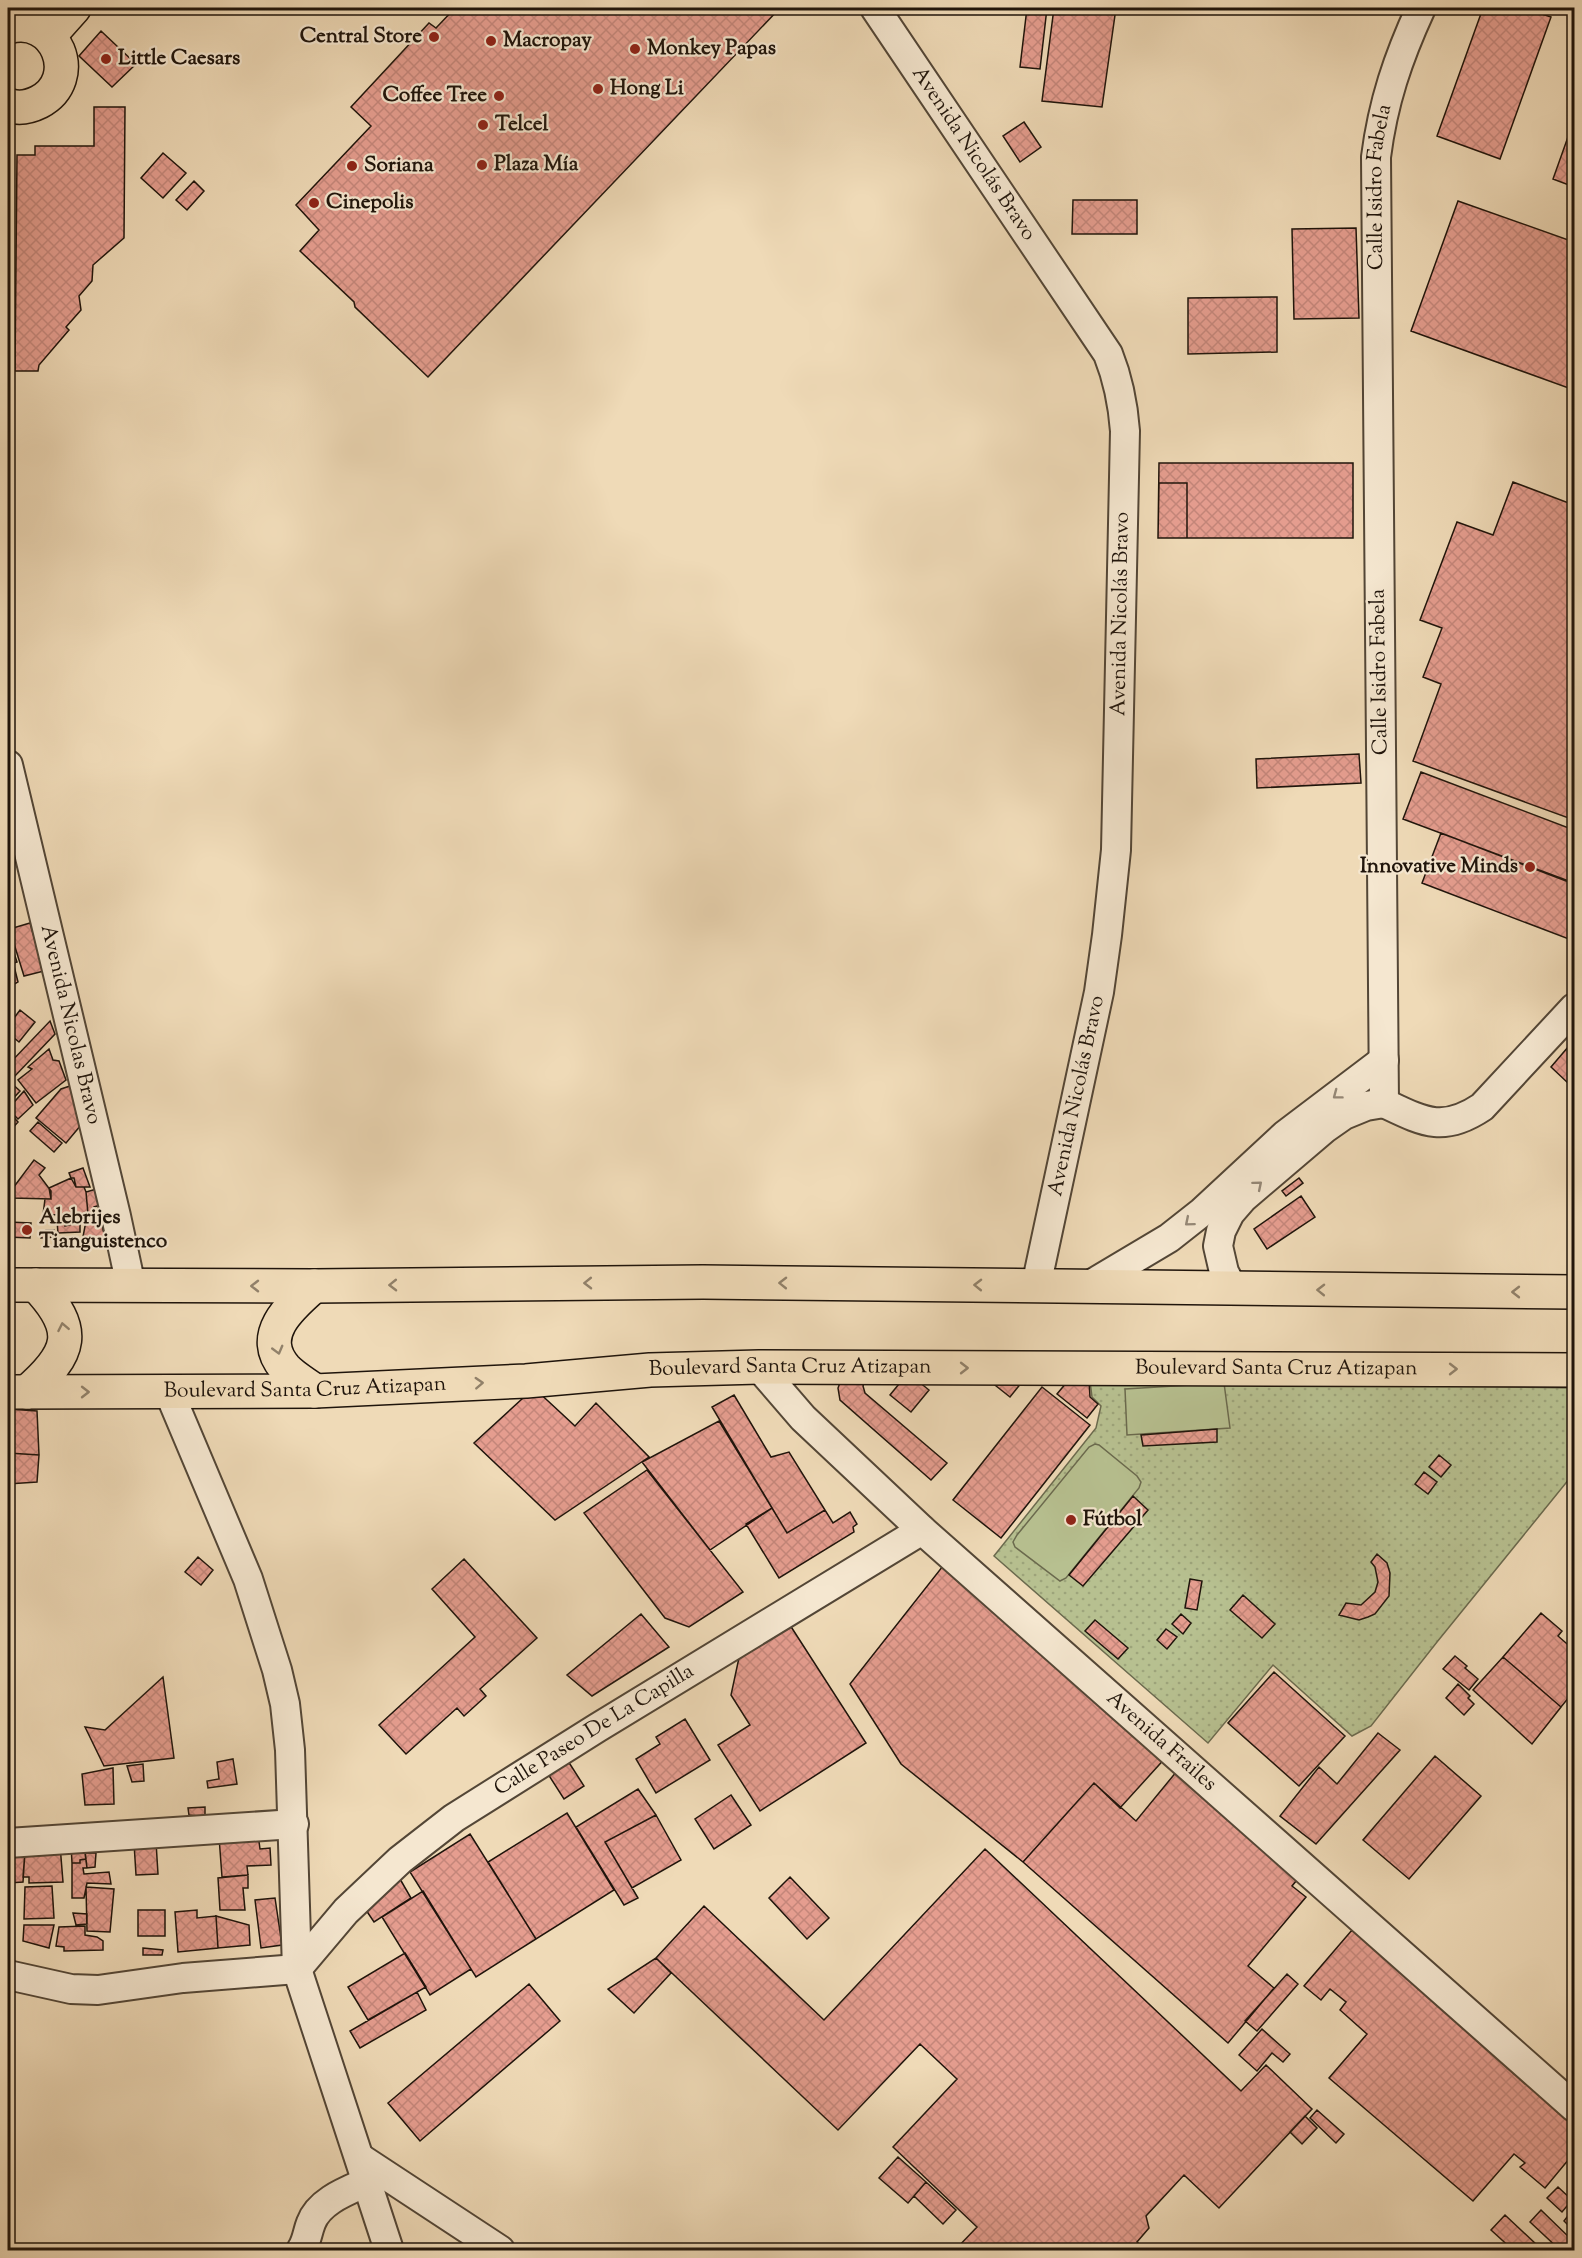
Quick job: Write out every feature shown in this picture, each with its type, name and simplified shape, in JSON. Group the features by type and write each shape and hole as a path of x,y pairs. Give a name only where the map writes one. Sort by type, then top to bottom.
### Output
{"main road":[{"path":"49,36 74,8"},
{"path":"8,105 31,106 46,98 57,84 61,68 59,50 49,36 35,26 9,24"},
{"path":"22,1285 314,1286 703,1282 1575,1292"},
{"path":"17,1392 55,1365 62,1352 65,1335 61,1317 51,1301 22,1285"},
{"path":"314,1286 290,1306 278,1322 275,1339 277,1354 285,1368 315,1391"},
{"name":"Boulevard Santa Cruz Atizapan","path":"17,1392 315,1391 526,1381 650,1370 759,1367 1575,1370"}],"street":[{"name":"Avenida Nicolás Bravo","path":"875,8 890,27 1108,354 1123,404 1125,431 1116,850 1099,993 1036,1286"},
{"name":"Calle Isidro Fabela","path":"1384,1103 1376,157 1387,92 1401,50 1421,8"},
{"name":"Avenida Nicolas Bravo","path":"8,765 117,1216 131,1286"},
{"path":"1233,1289 1224,1272 1218,1246 1221,1231 1230,1213 1243,1198 1331,1125 1344,1115 1366,1106 1384,1103 1414,1117 1432,1122 1445,1123 1464,1119 1482,1107 1575,1008"},
{"path":"1085,1288 1169,1238 1202,1212 1285,1135 1384,1060"},
{"name":"Avenida Frailes","path":"759,1367 803,1418 922,1530 1575,2107"},
{"path":"169,1392 248,1579 277,1670 285,1704 289,1738 294,1824 297,1970 388,2250"},
{"name":"Calle Paseo De La Capilla","path":"297,1970 346,1911 400,1860 454,1818 922,1530"},
{"path":"8,1843 294,1824"},
{"path":"8,1974 72,1989 98,1990 183,1978 297,1970"},
{"path":"301,2250 311,2221 319,2210 342,2193 363,2170"},
{"path":"363,2170 501,2250"}],"green space":[{"path":"1090,1381 1574,1388 1574,1473 1371,1726 1352,1736 1273,1665 1208,1743 994,1556 1096,1428 1101,1406 1092,1397"},
{"path":"1224,1383 1230,1428 1127,1435 1125,1389"},
{"name":"Fútbol","path":"1095,1444 1137,1476 1141,1482 1139,1488 1066,1578 1060,1581 1015,1547 1013,1542 1089,1447"}],"building":[{"name":"Plaza Mía","path":"455,8 780,8 428,377 300,251 319,230 296,205 371,126 351,107 429,23 436,28"},
{"path":"1027,8 1047,8 1040,69 1020,67"},
{"path":"1054,8 1116,8 1102,107 1042,101"},
{"path":"1483,8 1523,8 1551,17 1500,159 1437,136"},
{"name":"Little Caesars","path":"101,31 136,64 112,87 79,56"},
{"path":"94,107 125,107 124,238 93,265 92,281 79,296 81,310 66,327 69,330 39,365 38,371 15,371 17,155 35,155 35,146 94,146"},
{"path":"1574,120 1574,187 1553,179"},
{"path":"1024,122 1041,147 1020,162 1003,136"},
{"path":"163,153 186,173 163,198 141,178"},
{"path":"194,181 204,191 187,210 176,200"},
{"path":"1073,200 1137,200 1137,234 1072,234"},
{"path":"1458,201 1574,242 1574,390 1411,331"},
{"path":"1356,228 1359,318 1294,319 1292,229"},
{"path":"1277,297 1277,352 1188,354 1188,298"},
{"path":"1159,463 1353,463 1353,538 1158,538"},
{"path":"1513,482 1574,505 1574,820 1413,761 1441,684 1423,677 1442,628 1420,620 1457,522 1493,535"},
{"path":"1159,483 1187,483 1187,538 1158,538"},
{"path":"1359,754 1361,783 1257,788 1256,759"},
{"path":"1421,772 1574,830 1574,883 1403,819"},
{"path":"1421,772 1574,830 1574,883 1403,819"},
{"path":"1441,833 1574,884 1574,941 1422,883"},
{"path":"30,923 44,971 24,976 11,934 14,933 13,928"},
{"path":"11,944 17,962 8,965 8,945"},
{"path":"14,966 18,982 8,988 8,968"},
{"path":"20,1010 35,1022 19,1042 8,1033 8,1026"},
{"path":"50,1021 55,1034 14,1077 8,1071 8,1065"},
{"path":"1574,1040 1574,1078 1569,1084 1551,1067"},
{"path":"49,1049 53,1060 59,1061 66,1080 36,1103 18,1080 32,1069 28,1067"},
{"path":"8,1080 20,1091 8,1104"},
{"path":"70,1086 81,1125 66,1143 36,1118 61,1089"},
{"path":"24,1091 33,1105 18,1119 8,1109"},
{"path":"8,1111 18,1122 8,1133"},
{"path":"38,1122 62,1143 54,1152 30,1131"},
{"path":"34,1160 45,1168 39,1175 51,1191 51,1199 12,1198 13,1188"},
{"path":"83,1168 90,1187 76,1187 74,1178 71,1178 69,1173"},
{"path":"71,1178 76,1187 84,1187 88,1214 43,1215 45,1199 51,1199 49,1188"},
{"path":"1299,1178 1303,1183 1286,1196 1282,1191"},
{"path":"100,1188 104,1204 94,1207 88,1214 86,1192"},
{"path":"1301,1196 1315,1217 1267,1249 1254,1229"},
{"path":"65,1220 65,1226 80,1222 80,1232 58,1233 57,1221"},
{"path":"86,1221 95,1224 101,1222 105,1237 82,1242"},
{"path":"8,1222 31,1223 30,1238 8,1237"},
{"path":"46,1230 54,1230 55,1237 41,1238 41,1234 46,1234"},
{"path":"867,1373 863,1386 865,1393 947,1463 931,1480 840,1400 838,1388 841,1380"},
{"path":"908,1373 929,1390 911,1412 890,1395"},
{"path":"1026,1377 1010,1397 986,1378"},
{"path":"1089,1381 1090,1397 1098,1404 1087,1418 1057,1394 1067,1382"},
{"path":"1042,1387 1090,1425 1001,1538 953,1500"},
{"path":"534,1388 575,1426 596,1403 649,1457 555,1520 474,1443"},
{"path":"734,1395 771,1457 789,1452 825,1510 787,1533 712,1407"},
{"path":"8,1409 37,1411 39,1455 8,1453"},
{"path":"719,1421 772,1508 710,1550 642,1462"},
{"path":"1217,1429 1217,1442 1143,1446 1141,1435"},
{"path":"8,1453 39,1455 37,1482 8,1484"},
{"path":"1439,1455 1451,1465 1441,1477 1429,1467"},
{"path":"647,1470 743,1592 689,1627 665,1618 584,1513"},
{"path":"1424,1472 1437,1482 1428,1494 1415,1484"},
{"path":"1133,1496 1148,1510 1083,1586 1069,1575"},
{"path":"772,1508 787,1533 825,1510 833,1523 850,1512 857,1524 853,1527 854,1532 779,1578 746,1524"},
{"path":"8,1514 12,1514 11,1524 8,1524"},
{"path":"1377,1554 1387,1563 1390,1573 1389,1596 1375,1614 1368,1617 1359,1620 1339,1615 1346,1603 1361,1605 1375,1592 1378,1582 1375,1567 1371,1562"},
{"path":"198,1557 213,1570 201,1585 185,1572"},
{"path":"950,1557 1168,1755 1120,1808 1094,1783 1023,1862 901,1764 850,1684"},
{"path":"464,1559 537,1638 480,1689 486,1696 464,1716 457,1708 406,1754 379,1725 475,1637 432,1589"},
{"path":"1190,1579 1202,1581 1197,1610 1185,1608"},
{"path":"1243,1595 1275,1624 1262,1638 1230,1610"},
{"path":"1541,1613 1562,1631 1558,1636 1574,1650 1574,1691 1561,1707 1503,1657"},
{"path":"641,1614 669,1647 592,1696 567,1675"},
{"path":"1181,1614 1191,1623 1183,1634 1172,1624"},
{"path":"1095,1620 1128,1648 1118,1659 1085,1631"},
{"path":"788,1622 866,1743 760,1811 718,1745 750,1725 731,1695 740,1653"},
{"path":"1166,1629 1177,1637 1167,1649 1157,1640"},
{"path":"1455,1656 1478,1679 1469,1690 1443,1669"},
{"path":"1503,1657 1561,1707 1532,1744 1473,1690"},
{"path":"1274,1672 1345,1736 1299,1786 1228,1723"},
{"path":"163,1677 174,1758 104,1766 85,1727 105,1730"},
{"path":"1458,1684 1470,1696 1468,1698 1474,1704 1464,1715 1446,1698"},
{"path":"685,1719 710,1760 656,1793 636,1759 660,1744 656,1737"},
{"path":"1378,1733 1400,1750 1316,1844 1280,1816 1319,1767 1337,1784"},
{"path":"1435,1756 1481,1796 1409,1879 1363,1840"},
{"path":"233,1759 237,1784 208,1788 207,1781 219,1779 217,1762"},
{"path":"568,1761 584,1786 564,1799 548,1774"},
{"path":"143,1764 144,1781 132,1782 127,1766"},
{"path":"113,1768 114,1804 85,1805 82,1774"},
{"path":"1177,1771 1301,1875 1292,1886 1306,1897 1248,1966 1274,1988 1228,2043 1023,1862 1094,1783 1136,1821"},
{"path":"638,1789 656,1815 605,1842 638,1898 624,1905 576,1827"},
{"path":"731,1795 751,1825 714,1849 695,1819"},
{"path":"205,1807 205,1817 189,1815 188,1808"},
{"path":"567,1813 614,1890 536,1939 488,1862"},
{"path":"656,1815 681,1860 632,1888 605,1842"},
{"path":"258,1834 260,1849 270,1848 271,1865 247,1866 248,1875 222,1877 219,1837"},
{"path":"470,1834 536,1939 476,1977 410,1872"},
{"path":"156,1842 158,1874 136,1875 134,1843"},
{"path":"84,1843 86,1859 80,1860 80,1863 72,1863 71,1844"},
{"path":"60,1845 63,1882 29,1883 29,1877 23,1877 25,1851"},
{"path":"985,1849 1241,2091 1266,2065 1312,2109 1219,2208 1184,2175 1146,2216 1149,2228 1137,2242 1146,2250 955,2250 977,2227 893,2147 957,2079 920,2044 838,2130 656,1958 704,1906 824,2020"},
{"path":"25,1851 23,1882 8,1883 8,1854"},
{"path":"85,1853 96,1853 95,1867 87,1868"},
{"path":"86,1859 87,1868 83,1868 84,1874 109,1872 111,1884 87,1883 84,1898 72,1898 72,1863 80,1863 80,1860"},
{"path":"248,1875 248,1888 243,1888 245,1910 220,1910 218,1878"},
{"path":"790,1877 829,1918 807,1939 769,1898"},
{"path":"400,1879 411,1898 374,1922 366,1910"},
{"path":"52,1886 54,1918 24,1919 25,1887"},
{"path":"86,1887 114,1889 110,1932 87,1931"},
{"path":"423,1891 471,1969 430,1995 382,1917"},
{"path":"275,1898 282,1945 261,1948 255,1900"},
{"path":"138,1910 165,1910 165,1936 138,1936"},
{"path":"197,1910 197,1918 216,1916 218,1948 178,1952 175,1912"},
{"path":"73,1913 87,1914 87,1924 76,1925"},
{"path":"216,1916 249,1925 250,1945 218,1948"},
{"path":"24,1925 54,1925 49,1948 23,1941"},
{"path":"85,1926 85,1935 97,1937 103,1941 103,1950 64,1951 64,1947 56,1946 59,1927"},
{"path":"1352,1930 1423,1991 1574,2110 1574,2153 1545,2188 1520,2167 1525,2163 1514,2154 1473,2201 1329,2078 1367,2034 1340,2010 1346,2002 1330,1989 1321,2000 1304,1986"},
{"path":"143,1948 163,1950 162,1955 143,1955"},
{"path":"405,1953 426,1987 368,2020 348,1987"},
{"path":"656,1958 671,1973 634,2013 608,1989"},
{"path":"1287,1974 1298,1984 1257,2031 1245,2021"},
{"path":"529,1984 560,2021 420,2141 388,2103"},
{"path":"417,1992 426,2010 360,2048 350,2031"},
{"path":"1262,2029 1290,2054 1283,2062 1272,2053 1257,2071 1239,2055"},
{"path":"1317,2110 1344,2134 1336,2143 1310,2118"},
{"path":"1305,2116 1317,2128 1302,2144 1290,2132"},
{"path":"898,2157 926,2182 908,2203 879,2178"},
{"path":"926,2182 956,2210 943,2224 914,2196"},
{"path":"1558,2187 1572,2200 1562,2212 1547,2198"},
{"path":"1574,2208 1574,2231 1564,2221"},
{"path":"1541,2210 1574,2242 1570,2250 1560,2250 1530,2222"},
{"path":"1505,2215 1537,2245 1532,2250 1513,2250 1491,2230"}],"place":[{"name":"Central Store","path":"434,37"},
{"name":"Macropay","path":"491,41"},
{"name":"Monkey Papas","path":"635,49"},
{"name":"Little Caesars","path":"106,59"},
{"name":"Hong Li","path":"598,89"},
{"name":"Coffee Tree","path":"499,96"},
{"name":"Telcel","path":"483,125"},
{"name":"Plaza Mía","path":"482,165"},
{"name":"Soriana","path":"352,166"},
{"name":"Cinepolis","path":"314,203"},
{"name":"Innovative Minds","path":"1530,867"},
{"name":"Alebrijes Tianguistenco","path":"27,1230"},
{"name":"Fútbol","path":"1071,1520"}]}
